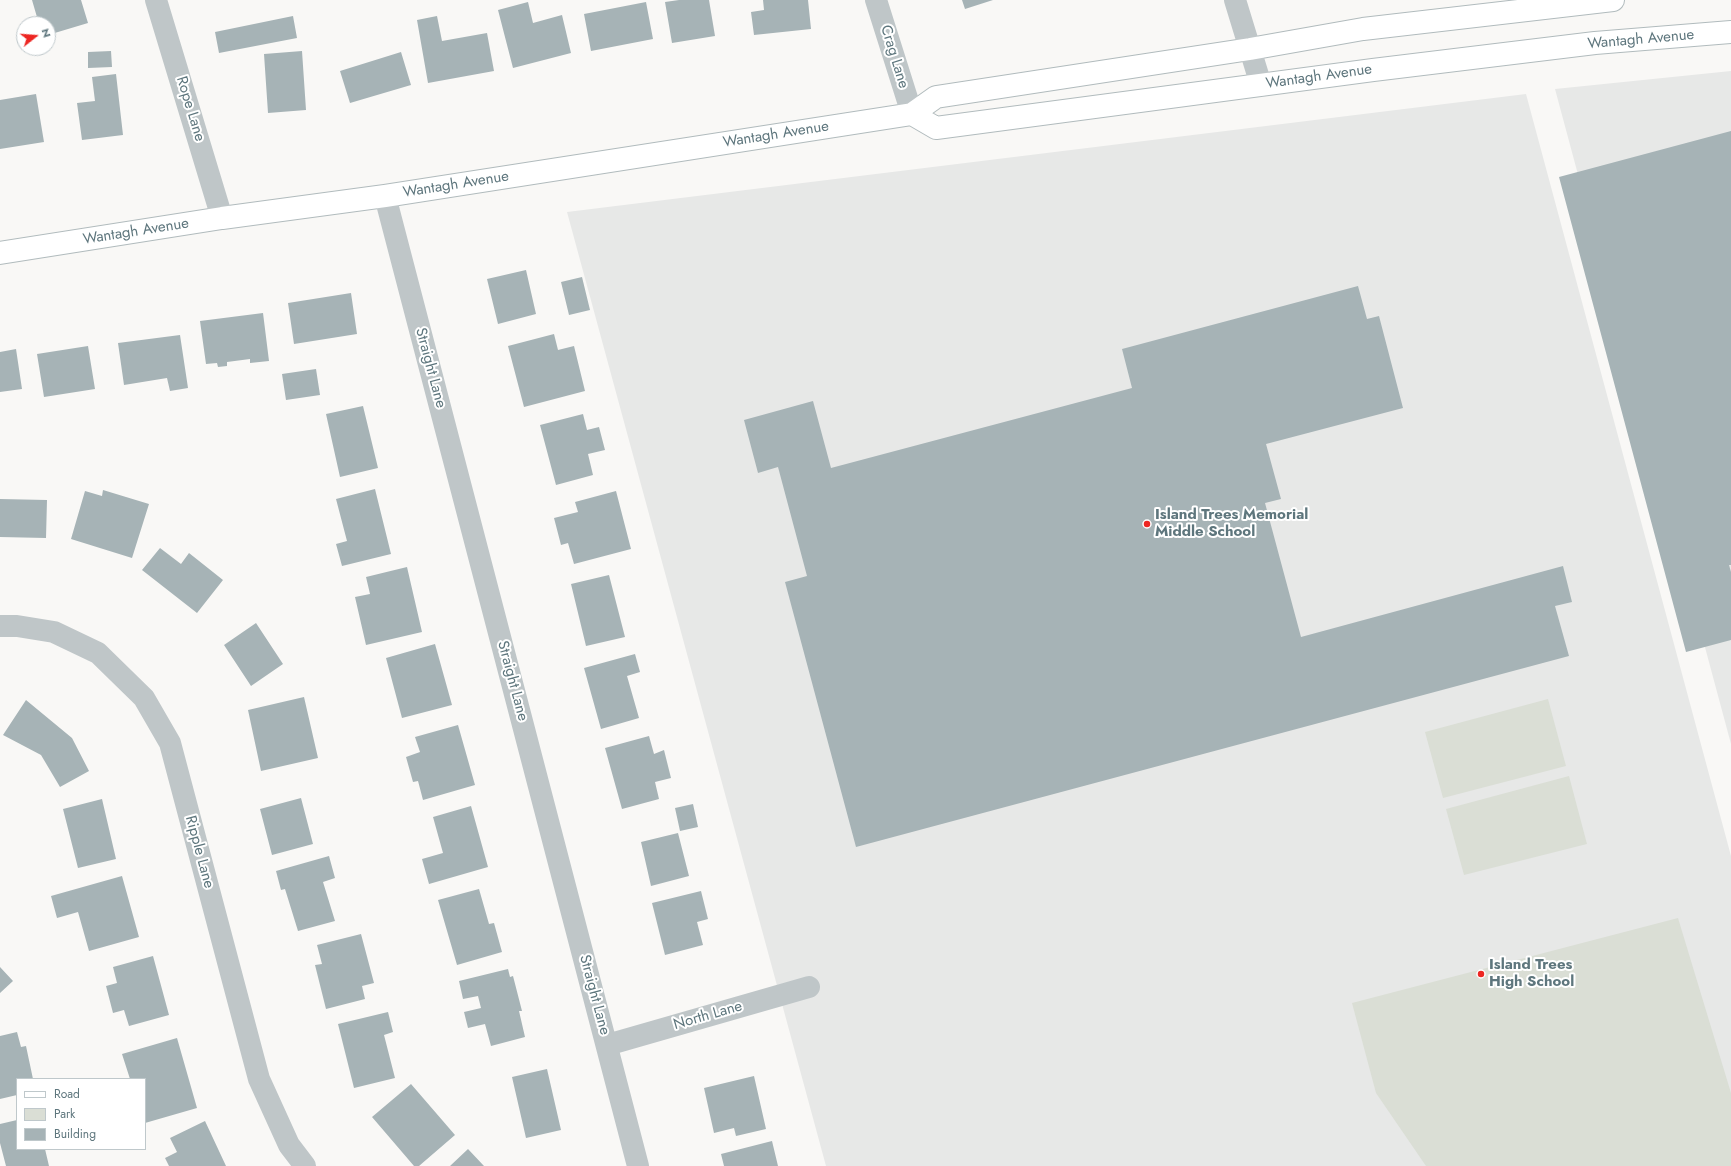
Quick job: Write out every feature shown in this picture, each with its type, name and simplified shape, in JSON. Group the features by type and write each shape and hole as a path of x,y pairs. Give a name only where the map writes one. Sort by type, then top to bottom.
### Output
{"main road":[{"name":"Wantagh Avenue","path":"0,254 222,218 385,196 912,114 936,97 1250,49 1363,29 1613,0"},
{"name":"Wantagh Avenue","path":"912,114 936,128 1373,70 1595,43 1731,32"}],"street":[{"name":"Rope Lane","path":"156,0 222,218"},
{"name":"Crag Lane","path":"876,0 912,114"},
{"path":"1234,0 1261,85"},
{"name":"Straight Lane","path":"385,196 638,1166"},
{"name":"Ripple Lane","path":"0,626 17,626 54,632 98,653 144,698 170,743 259,1079 289,1145 305,1166"},
{"name":"North Lane","path":"607,1044 809,987"}],"shaded area":[{"path":"1731,71 1731,744 1555,89"},
{"name":"Island Trees Memorial Middle School","path":"1526,94 1731,856 1731,1166 826,1166 567,212"}],"green space":[{"path":"1548,699 1566,766 1443,798 1425,732"},
{"path":"1569,776 1587,844 1464,875 1446,809"},
{"path":"1678,918 1731,1093 1731,1166 1426,1166 1376,1093 1352,1003"}],"building":[{"path":"32,0 81,0 88,23 56,33 56,16 37,16"},
{"path":"679,0 709,0 715,36 672,43 665,2"},
{"path":"763,0 808,0 811,29 754,35 751,12 764,10"},
{"path":"962,0 993,0 965,9"},
{"path":"528,2 533,23 562,15 571,53 513,68 498,10"},
{"path":"646,2 653,39 591,51 584,14"},
{"path":"293,16 297,38 219,53 215,32"},
{"path":"437,16 442,41 487,33 494,71 428,83 417,20"},
{"path":"111,51 112,67 88,68 88,52"},
{"path":"302,51 306,110 268,113 264,54"},
{"path":"401,52 411,85 350,103 340,71"},
{"path":"116,74 123,135 82,140 77,103 95,101 92,77"},
{"path":"36,94 44,142 0,149 0,100"},
{"path":"1731,131 1731,565 1729,565 1731,572 1731,640 1686,652 1559,177"},
{"path":"526,270 536,314 498,324 487,279"},
{"path":"582,277 590,310 569,315 561,282"},
{"path":"1358,286 1367,319 1379,316 1403,408 1266,444 1281,499 1265,503 1301,637 1563,566 1572,602 1555,606 1569,656 856,847 785,582 807,576 778,467 758,473 744,420 813,401 831,468 1132,388 1122,349"},
{"path":"351,293 357,334 294,344 288,303"},
{"path":"263,313 269,361 250,363 250,359 227,362 227,366 218,367 217,363 206,364 200,321"},
{"path":"554,334 558,350 574,346 585,391 524,407 508,346"},
{"path":"180,335 188,388 170,391 167,378 124,385 118,343"},
{"path":"88,346 95,389 44,397 37,354"},
{"path":"16,349 22,389 0,392 0,352"},
{"path":"316,369 320,395 286,400 282,374"},
{"path":"363,406 378,468 340,477 326,414"},
{"path":"583,414 587,430 599,427 605,450 588,454 593,475 556,485 540,425"},
{"path":"375,489 391,554 342,566 336,544 347,541 336,499"},
{"path":"103,490 149,504 132,558 71,539 85,491 102,496"},
{"path":"616,491 631,549 574,564 568,543 561,545 554,518 578,512 575,502"},
{"path":"0,499 47,500 46,538 0,537"},
{"path":"160,548 181,564 189,553 223,580 197,613 142,570"},
{"path":"407,567 422,632 366,645 355,597 370,594 366,577"},
{"path":"609,575 625,637 586,646 571,584"},
{"path":"256,623 283,664 251,686 224,645"},
{"path":"435,644 452,705 402,718 386,658"},
{"path":"635,654 640,672 627,676 639,718 601,729 584,668"},
{"path":"304,697 318,758 261,771 248,710"},
{"path":"26,700 72,738 89,771 60,787 41,755 3,735"},
{"path":"458,725 475,785 423,800 418,781 413,782 406,757 420,752 415,737"},
{"path":"649,736 654,754 664,750 671,778 655,782 659,799 622,809 605,748"},
{"path":"301,798 313,844 272,855 260,809"},
{"path":"102,799 116,859 78,868 63,809"},
{"path":"693,804 698,827 680,831 675,808"},
{"path":"471,806 488,867 429,884 422,859 443,853 433,817"},
{"path":"678,833 689,876 651,886 641,842"},
{"path":"329,856 335,878 323,882 335,921 298,931 285,889 281,890 276,871"},
{"path":"122,876 139,937 89,951 78,912 57,918 51,896"},
{"path":"479,889 489,924 494,923 502,952 457,965 438,900"},
{"path":"701,891 708,919 697,922 703,945 665,955 652,903"},
{"path":"361,934 374,983 362,986 365,999 326,1009 315,965 322,964 317,945"},
{"path":"153,956 169,1015 129,1026 124,1010 113,1013 106,986 117,983 113,967"},
{"path":"0,967 13,981 0,993"},
{"path":"508,969 510,977 513,976 522,1011 519,1011 525,1037 491,1046 485,1024 468,1028 464,1012 481,1008 478,996 463,999 459,981"},
{"path":"388,1012 393,1032 384,1035 395,1078 354,1088 338,1024"},
{"path":"17,1032 21,1047 26,1046 33,1078 16,1078 16,1095 0,1099 0,1036"},
{"path":"177,1038 197,1108 146,1123 146,1078 130,1078 122,1054"},
{"path":"547,1069 561,1130 526,1138 512,1077"},
{"path":"754,1076 766,1129 736,1136 734,1128 714,1133 704,1088"},
{"path":"411,1084 455,1135 419,1166 414,1166 372,1117"},
{"path":"16,1120 16,1150 45,1150 49,1166 6,1166 0,1143 0,1124"},
{"path":"205,1121 226,1166 169,1166 165,1158 177,1152 170,1138"},
{"path":"772,1141 778,1166 724,1166 721,1154"},
{"path":"468,1149 484,1166 450,1166"}],"place":[{"name":"Island Trees Memorial Middle School","path":"1147,524"},
{"name":"Island Trees High School","path":"1481,974"}]}
